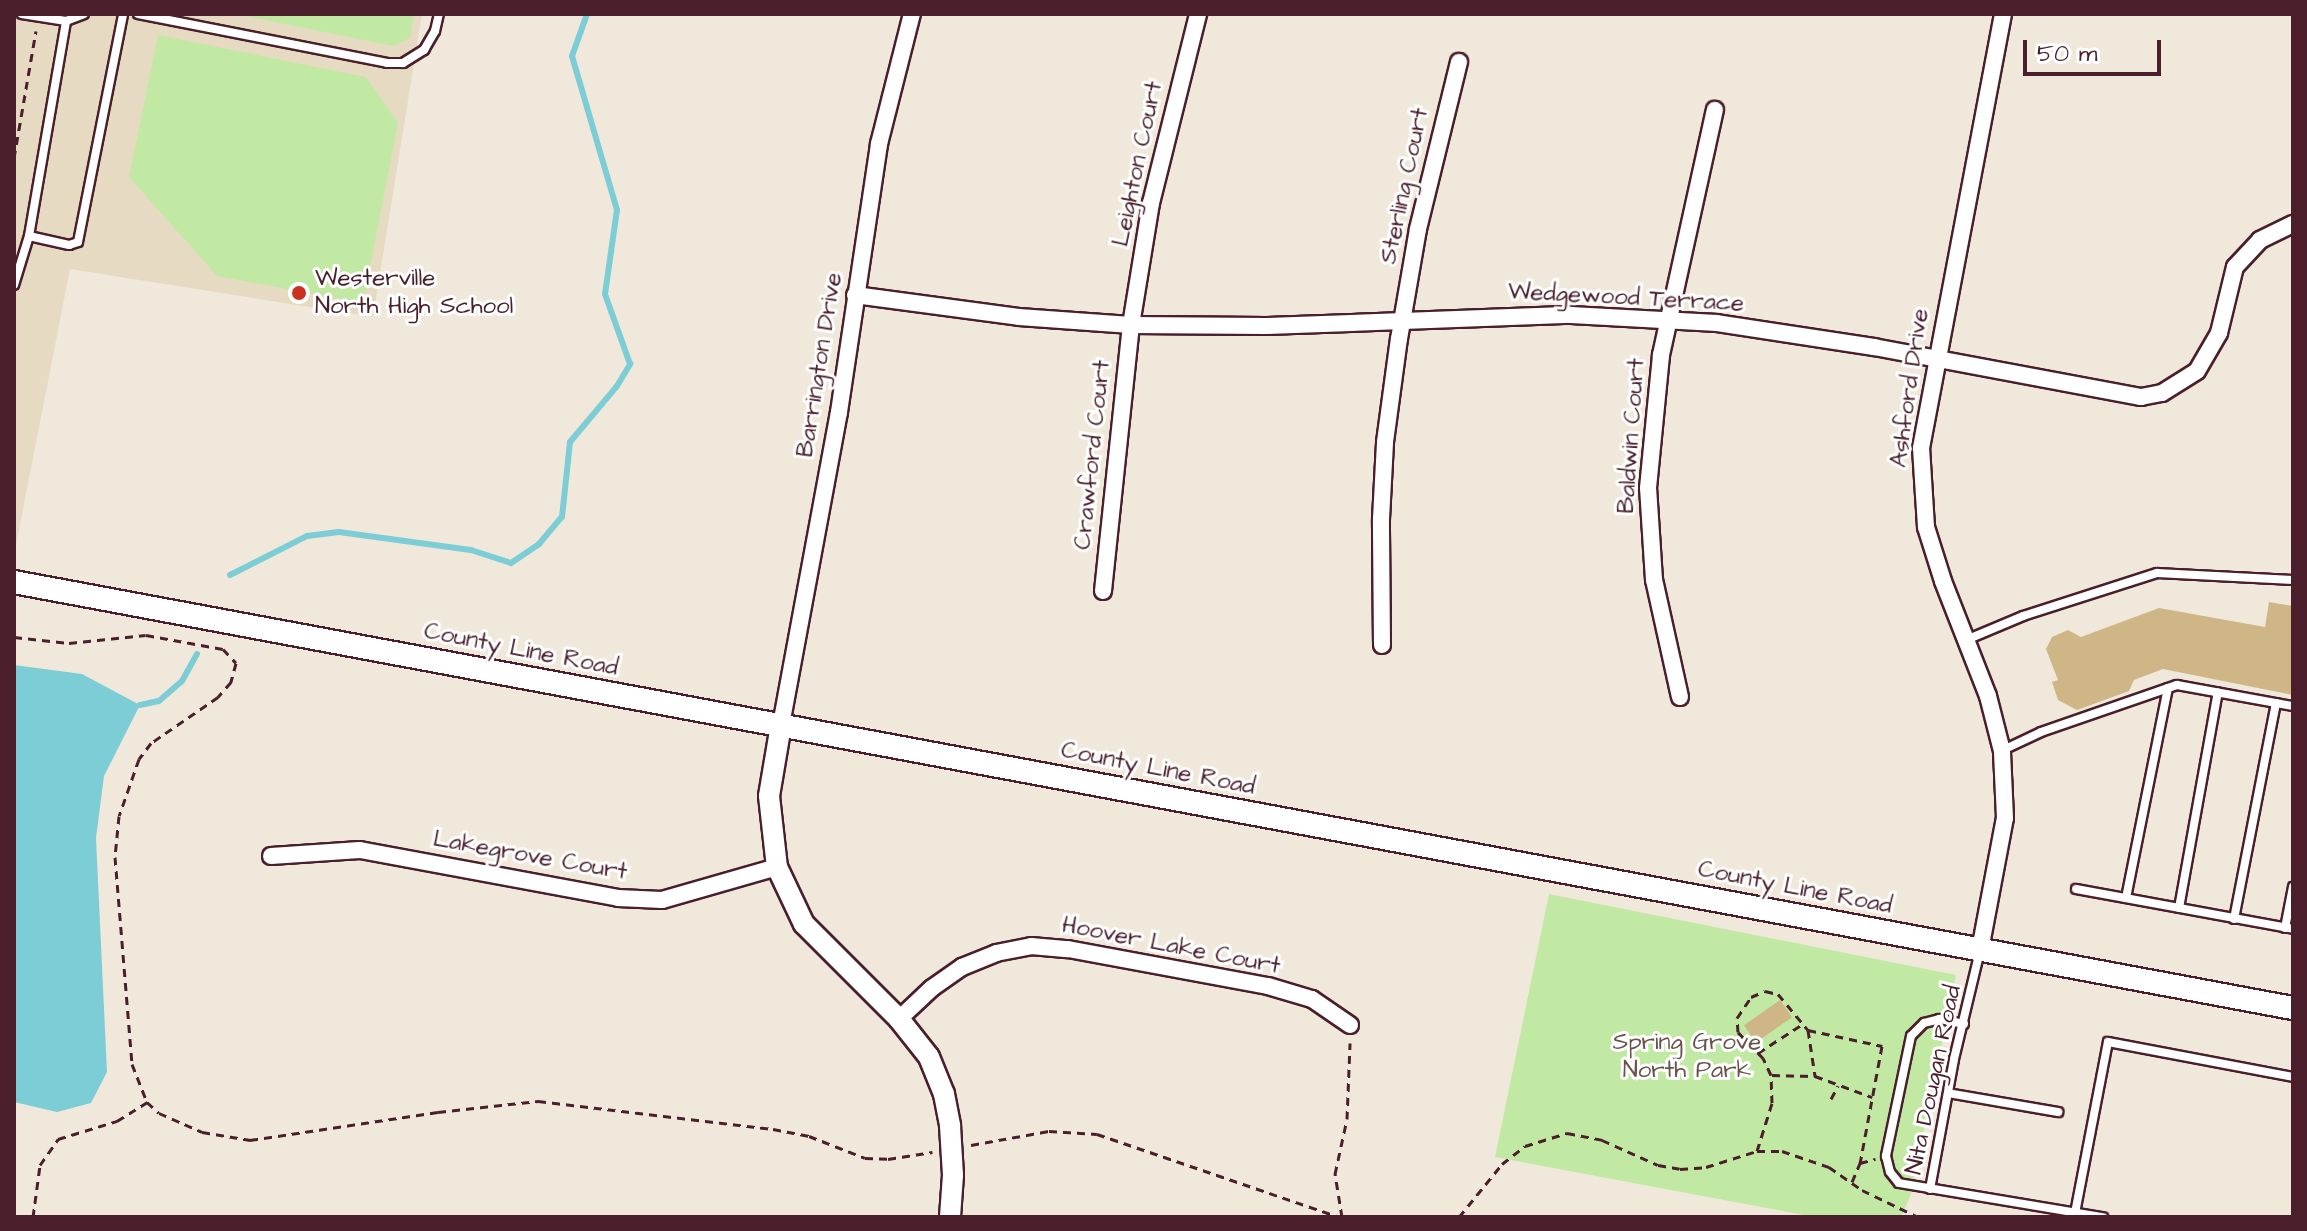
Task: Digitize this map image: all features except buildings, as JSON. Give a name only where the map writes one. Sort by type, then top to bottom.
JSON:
[{"type":"main road","name":"County Line Road","points":[[14,582],[1980,950],[2290,1004]]},
{"type":"street","name":"Barrington Drive","points":[[781,725],[839,412],[879,144],[912,14]]},
{"type":"street","name":"Leighton Court","points":[[1131,325],[1151,203],[1198,14]]},
{"type":"street","name":"Ashford Drive","points":[[1980,950],[2005,818],[2002,751],[1988,696],[1926,527],[1921,488],[1921,448],[2003,14]]},
{"type":"street","name":"Sterling Court","points":[[1382,645],[1382,488],[1403,321],[1418,229],[1459,62]]},
{"type":"street","name":"Baldwin Court","points":[[1680,697],[1654,580],[1648,488],[1652,427],[1668,320],[1715,110]]},
{"type":"street","name":"Wedgewood Terrace","points":[[855,295],[1019,317],[1131,325],[1267,326],[1557,315],[1668,320],[1779,331],[2131,397],[2162,393],[2197,371],[2210,354],[2219,333],[2230,279],[2243,257],[2260,240],[2293,224]]},
{"type":"street","name":"Crawford Court","points":[[1103,591],[1131,325]]},
{"type":"street","points":[[781,725],[769,796],[777,867],[804,924],[899,1019],[929,1057],[944,1094],[951,1149],[950,1217]]},
{"type":"street","name":"Lakegrove Court","points":[[271,856],[360,850],[618,898],[662,900],[777,867]]},
{"type":"street","name":"Hoover Lake Court","points":[[899,1019],[932,988],[962,967],[996,953],[1031,946],[1068,949],[1268,986],[1312,999],[1350,1025]]},
{"type":"lane","points":[[22,14],[66,21],[84,14]]},
{"type":"lane","points":[[29,236],[69,245],[78,242],[123,14]]},
{"type":"lane","points":[[138,14],[403,63],[424,50],[435,31],[439,14]]},
{"type":"lane","points":[[14,285],[29,236],[66,21]]},
{"type":"lane","points":[[1966,640],[2023,616],[2157,573],[2293,580]]},
{"type":"lane","points":[[2002,751],[2041,732],[2177,685],[2293,706]]},
{"type":"lane","points":[[2126,898],[2168,688]]},
{"type":"lane","points":[[2179,908],[2218,692]]},
{"type":"lane","points":[[2234,919],[2276,703]]},
{"type":"lane","points":[[2076,889],[2289,929],[2293,887]]},
{"type":"lane","name":"Nita Dougan Road","points":[[1980,950],[1930,1189],[2103,1217]]},
{"type":"lane","points":[[1930,1189],[1899,1183],[1890,1172],[1886,1156],[1911,1036],[1924,1023],[1940,1019],[1964,1024]]},
{"type":"lane","points":[[2075,1213],[2108,1042],[2293,1077]]},
{"type":"lane","points":[[1948,1093],[2058,1112]]},
{"type":"path","points":[[14,158],[38,17]]},
{"type":"path","points":[[14,637],[69,643],[146,635],[223,649],[236,663],[231,682],[218,697],[145,751],[127,787],[119,816],[115,857],[132,1064],[147,1102],[159,1113],[202,1132],[250,1140],[538,1101],[773,1129],[809,1136],[865,1158],[888,1159],[1049,1131],[1097,1134],[1341,1217],[1335,1174],[1347,1119],[1350,1025]]},
{"type":"path","points":[[1757,1151],[1772,1103],[1771,1075],[1758,1053],[1738,1032],[1737,1018],[1751,997],[1765,991],[1778,994],[1808,1030],[1882,1046],[1860,1163],[1852,1182]]},
{"type":"path","points":[[1758,1053],[1801,1025]]},
{"type":"path","points":[[1808,1030],[1815,1076]]},
{"type":"path","points":[[1771,1075],[1815,1076],[1872,1097]]},
{"type":"path","points":[[1831,1099],[1838,1086]]},
{"type":"path","points":[[33,1217],[40,1165],[58,1139],[117,1121],[147,1102]]},
{"type":"path","points":[[1459,1217],[1502,1164],[1525,1146],[1567,1133],[1602,1140],[1658,1165],[1680,1169],[1706,1167],[1757,1151],[1782,1151],[1807,1158],[1899,1210],[1918,1217]]},
{"type":"path","points":[[1860,1163],[1886,1156]]},
{"type":"shaded area","name":"Westerville North High School","points":[[14,14],[422,14],[373,317],[70,269],[16,545]]},
{"type":"green space","points":[[235,14],[414,14],[410,38],[393,46]]},
{"type":"green space","points":[[158,35],[366,77],[398,123],[363,303],[217,276],[129,177]]},
{"type":"green space","name":"Spring Grove North Park","points":[[1549,894],[1956,975],[1910,1197],[1901,1217],[1814,1217],[1495,1157]]},
{"type":"water","points":[[14,665],[82,674],[140,705],[104,776],[96,838],[107,1072],[91,1103],[57,1112],[14,1102]]},
{"type":"waterway","points":[[230,575],[307,536],[339,532],[471,550],[511,563],[539,544],[562,517],[570,442],[617,386],[630,364],[605,294],[617,210],[572,56],[587,14]]},
{"type":"waterway","points":[[140,705],[159,701],[182,681],[197,654]]},
{"type":"place","name":"Westerville North High School","points":[[299,293]]}]
